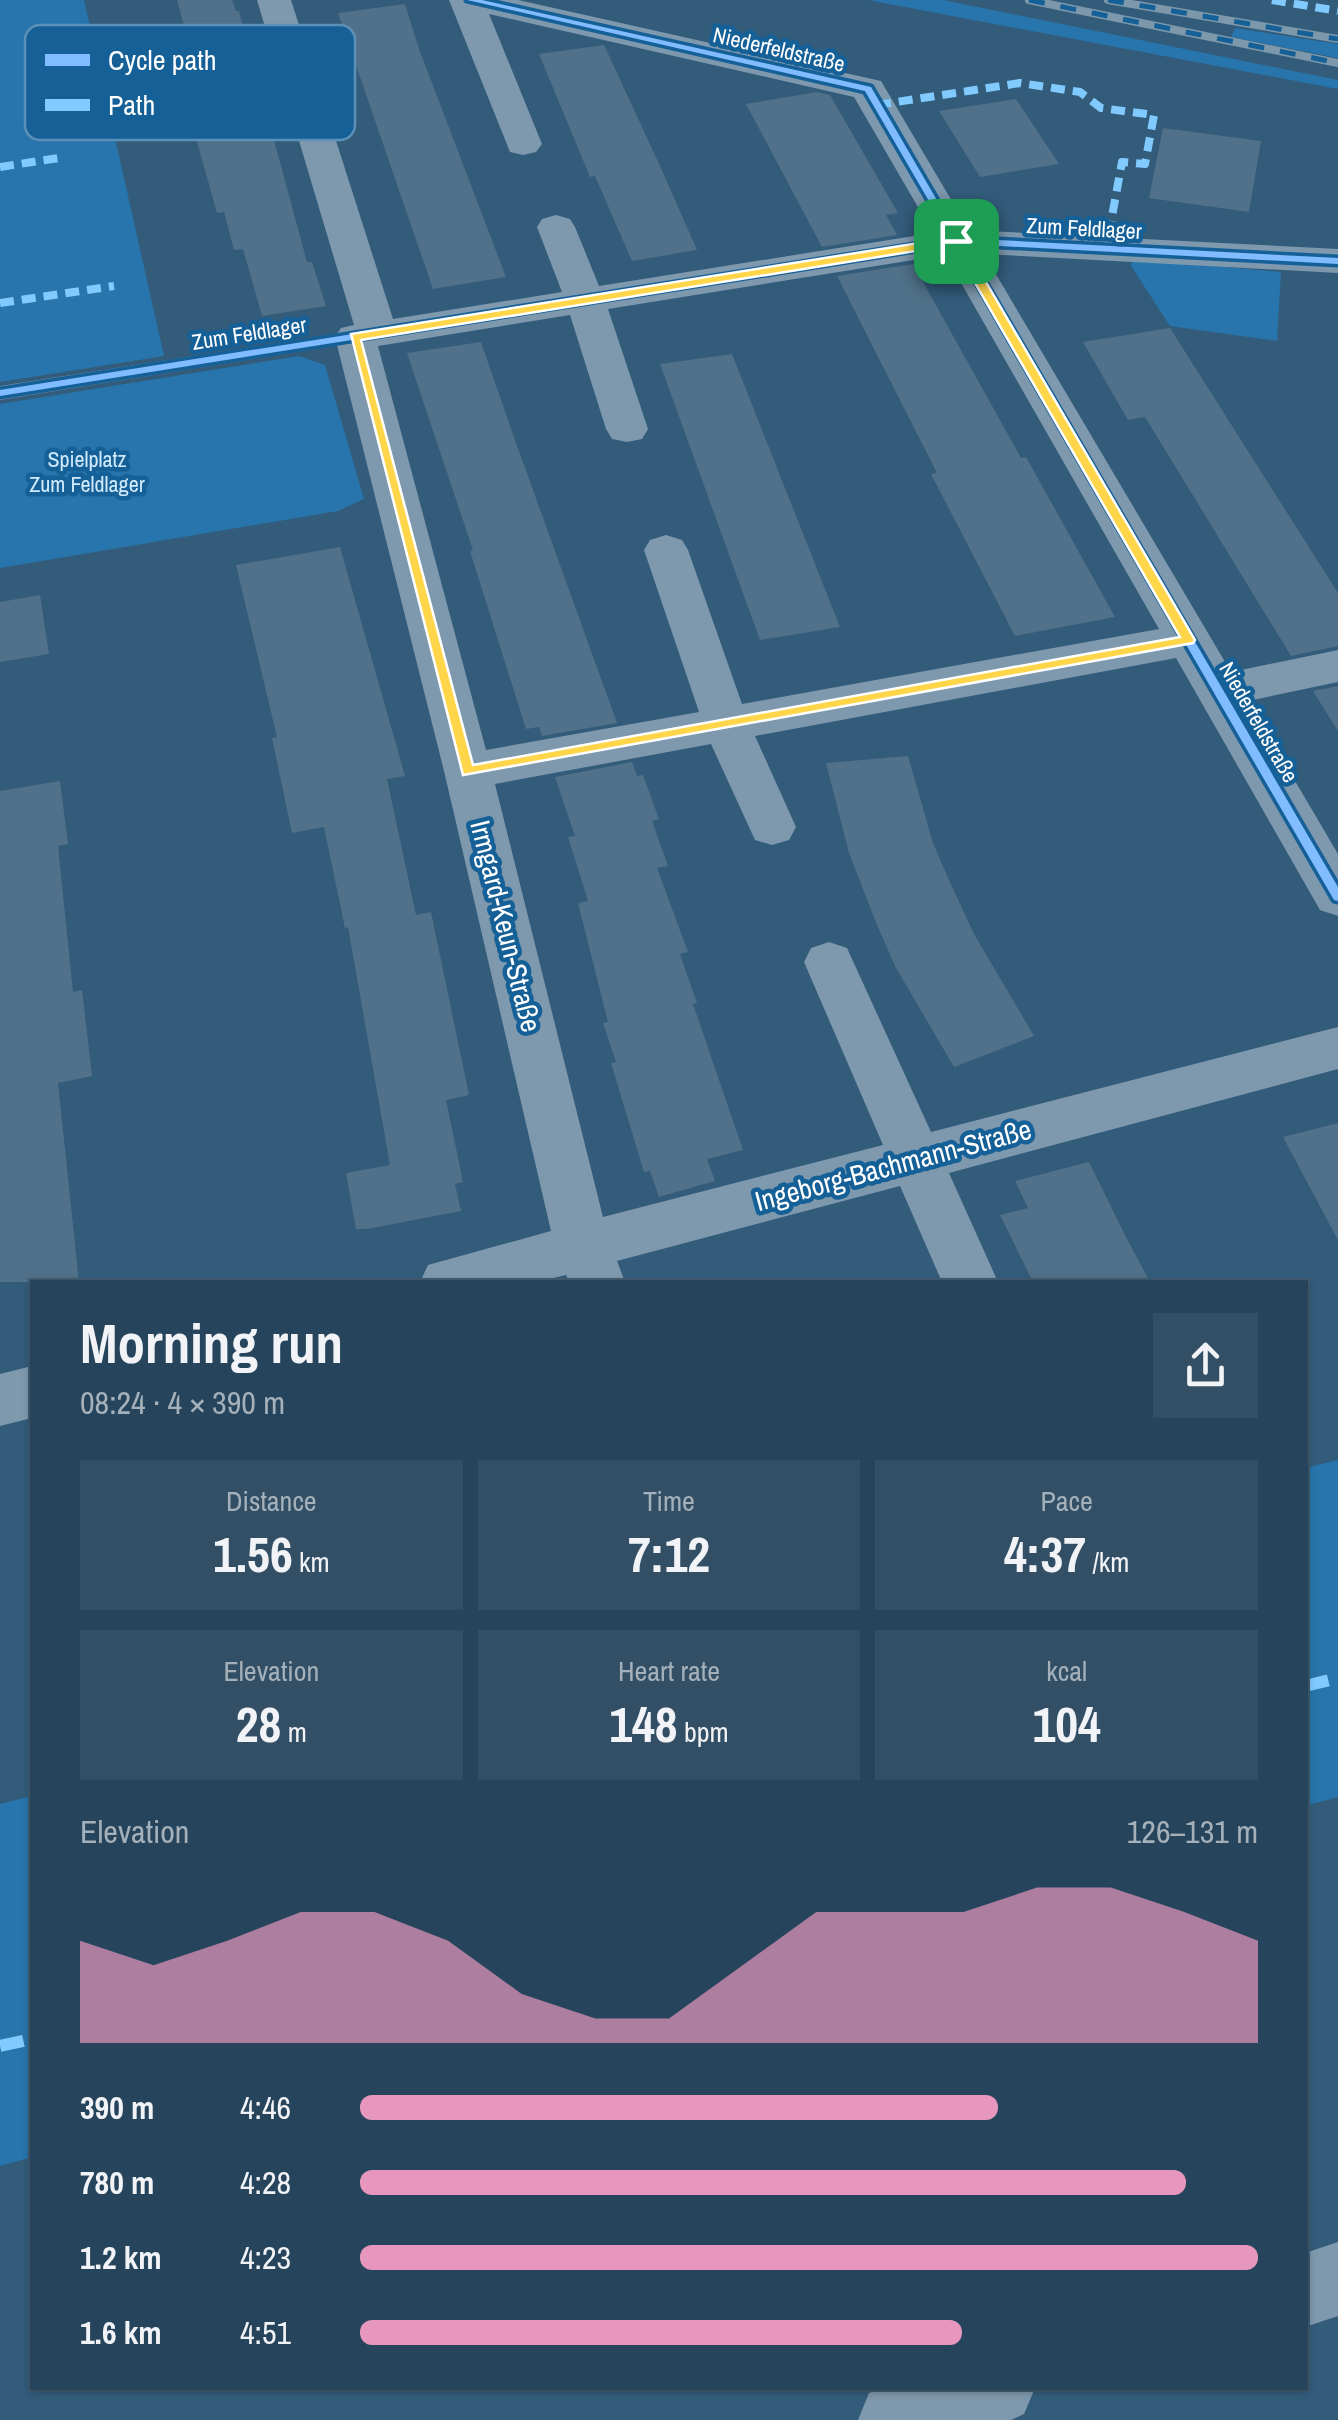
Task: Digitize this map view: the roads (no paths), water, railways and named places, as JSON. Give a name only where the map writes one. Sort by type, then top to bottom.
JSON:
[{"type":"street","name":"Irmgard-Keun-Straße","points":[[274,0],[281,25]]},
{"type":"street","points":[[468,0],[523,144]]},
{"type":"street","name":"Niederfeldstraße","points":[[468,0],[868,89],[1338,897]]},
{"type":"street","name":"Irmgard-Keun-Straße","points":[[312,140],[366,335],[468,772],[590,1265]]},
{"type":"street","points":[[556,226],[627,429]]},
{"type":"street","name":"Zum Feldlager","points":[[366,335],[956,241],[1338,261]]},
{"type":"street","points":[[666,550],[726,724],[772,827]]},
{"type":"street","points":[[468,772],[1188,640]]},
{"type":"street","points":[[1218,691],[1338,666]]},
{"type":"street","points":[[829,962],[969,1280]]},
{"type":"street","name":"Ingeborg-Bachmann-Straße","points":[[465,1280],[590,1265],[914,1160],[1338,1048]]},
{"type":"street","points":[[0,1400],[30,1392]]},
{"type":"street","points":[[1308,2289],[1338,2279]]},
{"type":"street","points":[[896,2420],[992,2390]]},
{"type":"lane","name":"Zum Feldlager","points":[[0,394],[366,335]]},
{"type":"railway","points":[[1029,0],[1338,63]]},
{"type":"railway","points":[[1108,0],[1338,39]]},
{"type":"park label","name":"Spielplatz Zum Feldlager","points":[[87,472]]}]
